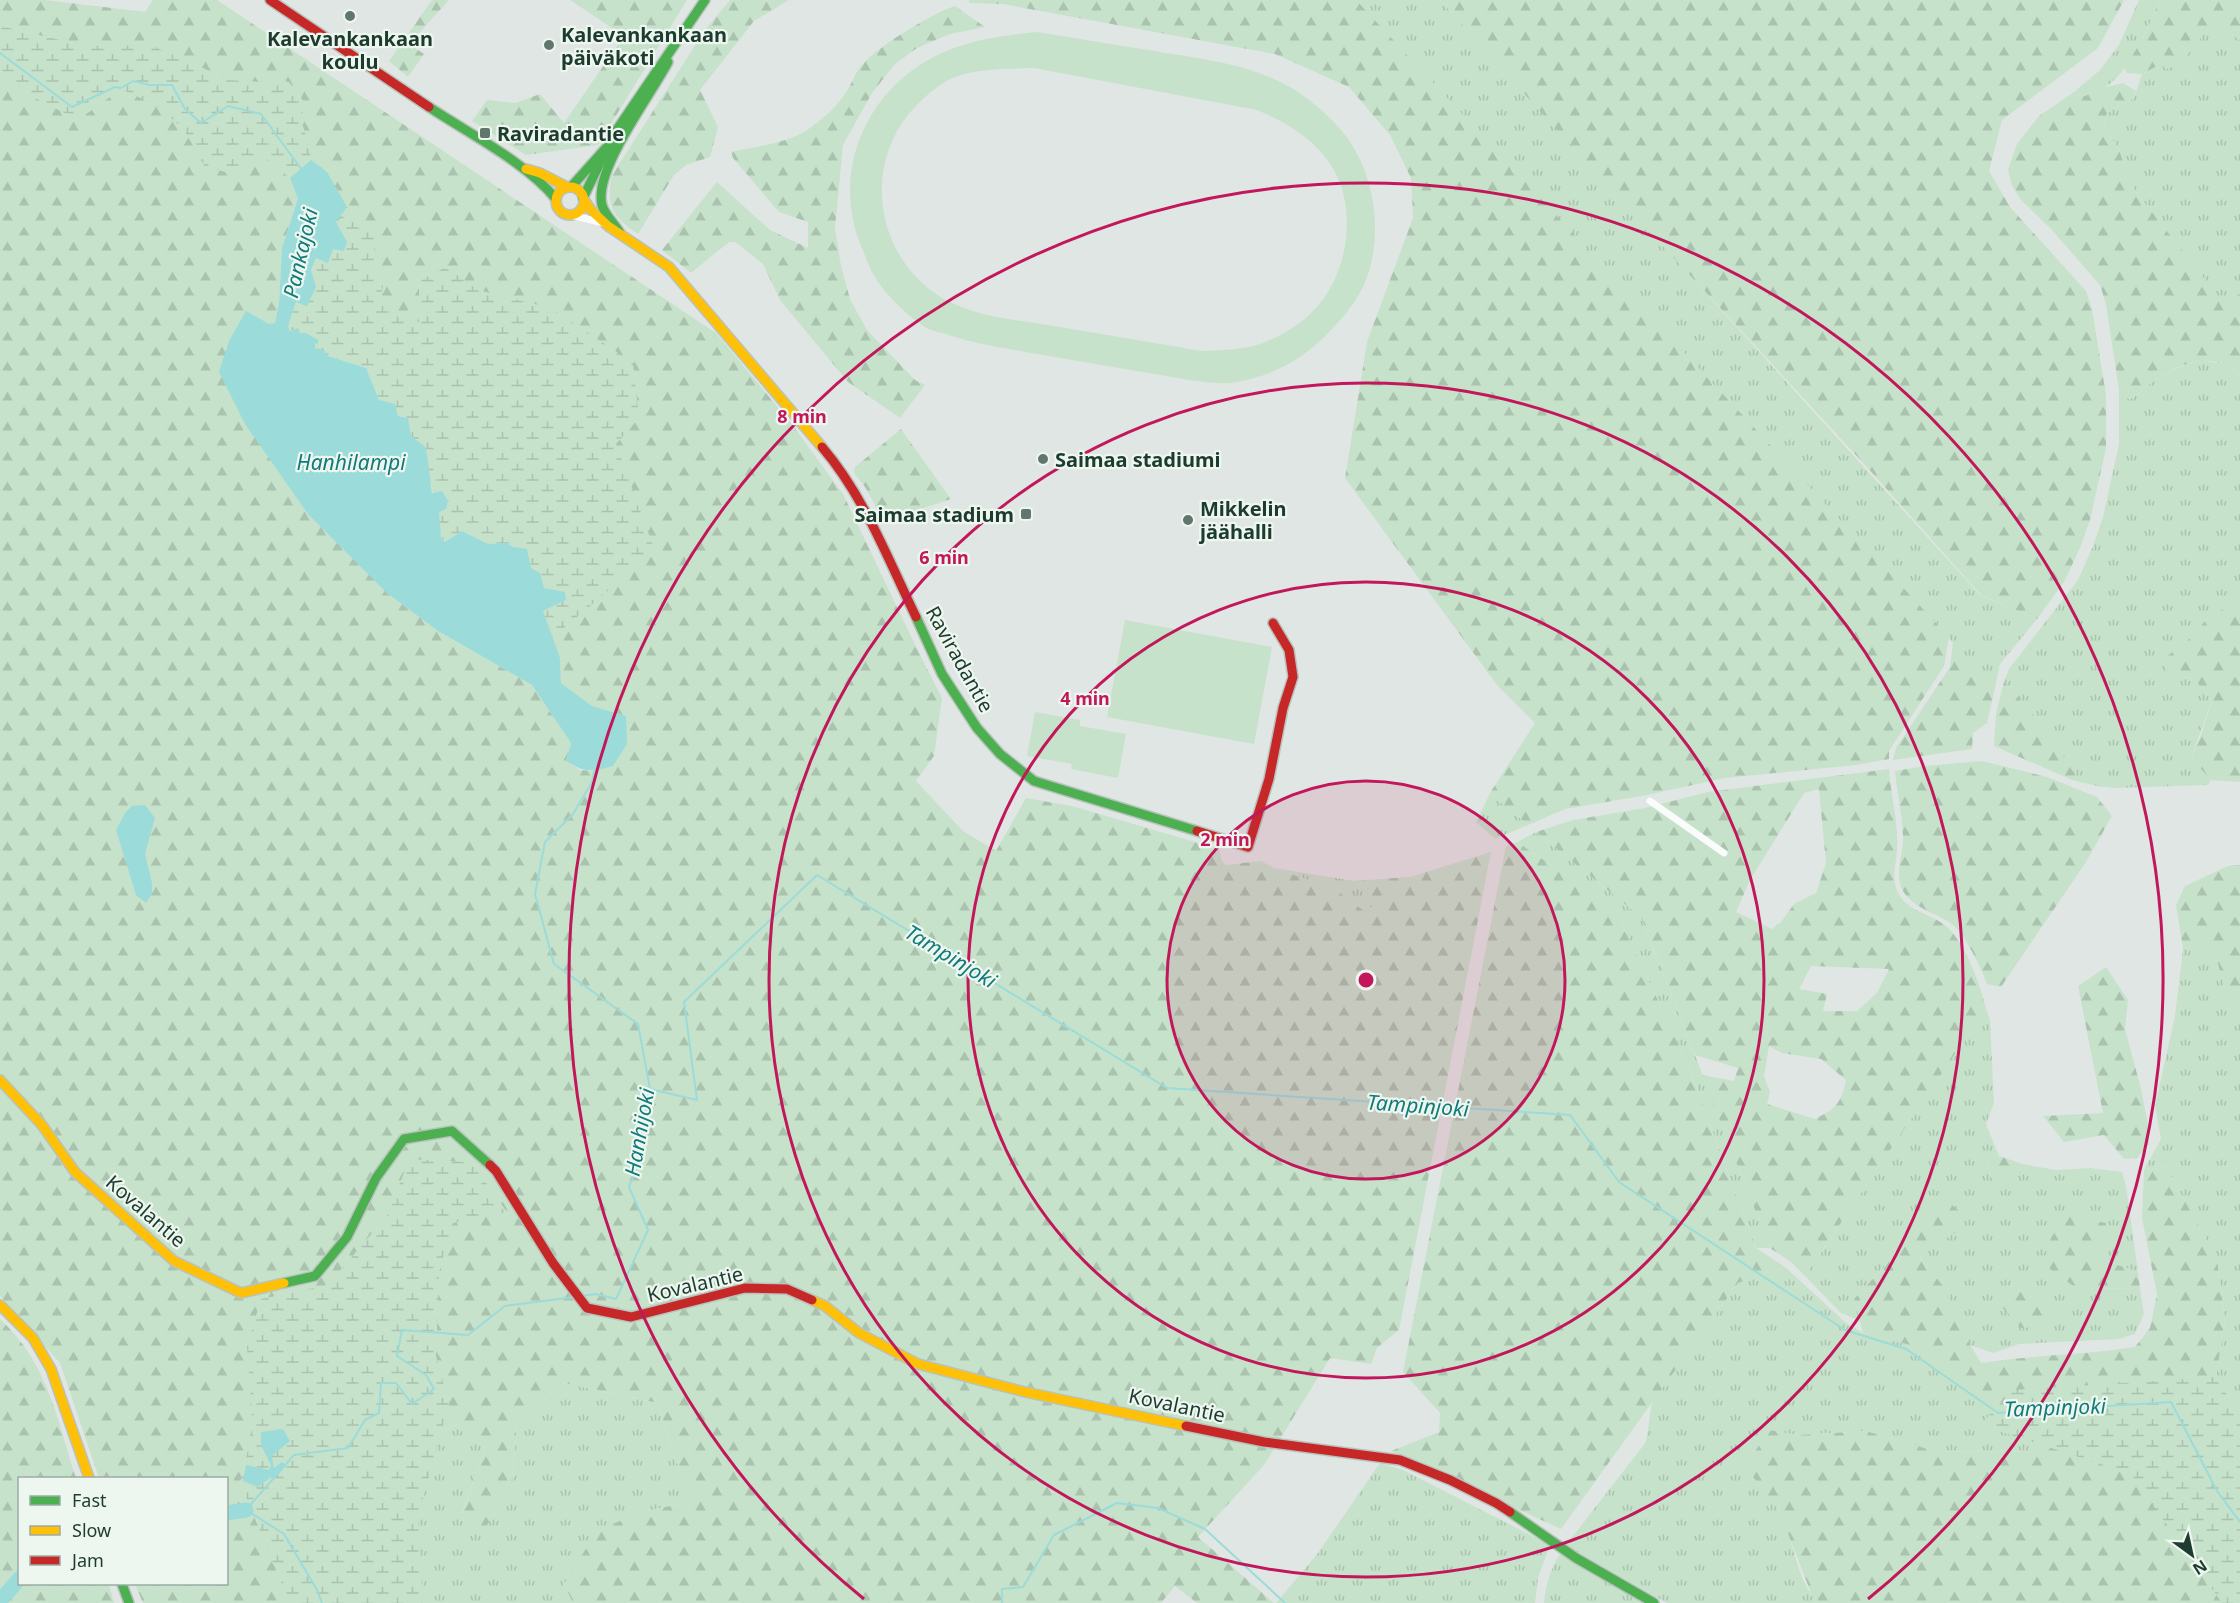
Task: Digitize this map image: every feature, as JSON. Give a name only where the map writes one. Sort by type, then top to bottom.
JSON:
[{"type":"street","points":[[270,0],[523,168],[547,188],[556,199],[558,208],[571,215],[582,208],[583,199],[603,160],[606,148],[705,0]]},
{"type":"street","points":[[622,235],[602,205],[601,186],[632,123],[658,82],[674,44]]},
{"type":"street","points":[[556,199],[562,189],[579,180],[597,154],[606,148]]},
{"type":"street","points":[[523,168],[540,173],[579,191],[583,199]]},
{"type":"street","name":"Raviradantie","points":[[583,199],[603,223],[660,259],[679,278],[842,470],[878,536],[910,608],[954,693],[977,728],[1000,754],[1034,781],[1248,847],[1269,778],[1283,708],[1293,677],[1289,650],[1273,624]]},
{"type":"street","name":"Raviradantie","points":[[571,215],[579,219],[603,223]]},
{"type":"street","points":[[1650,801],[1724,853]]},
{"type":"street","name":"Kovalantie","points":[[0,1080],[42,1125],[75,1172],[174,1261],[241,1293],[315,1276],[347,1237],[376,1178],[404,1139],[452,1131],[496,1171],[553,1263],[587,1308],[632,1317],[745,1288],[787,1289],[825,1306],[859,1333],[918,1364],[1025,1392],[1264,1442],[1400,1460],[1450,1480],[1496,1503],[1576,1558],[1654,1603]]},
{"type":"street","points":[[0,1305],[33,1338],[51,1369],[87,1477]]},
{"type":"street","points":[[122,1585],[129,1603]]},
{"type":"green space","points":[[0,0],[46,0],[145,12],[153,0],[217,0],[716,333],[791,423],[843,494],[942,698],[934,756],[916,781],[963,831],[996,851],[1026,798],[1072,806],[1219,849],[1222,861],[1226,865],[1261,861],[1274,868],[1336,890],[1364,911],[1374,906],[1354,881],[1410,877],[1491,852],[1399,1330],[1377,1348],[1371,1364],[1330,1358],[1264,1465],[1198,1537],[1274,1603],[1197,1603],[1175,1586],[1161,1603],[573,1603],[564,1584],[597,1531],[638,1513],[693,1501],[675,1459],[658,1403],[564,1383],[517,1422],[512,1479],[485,1529],[462,1514],[485,1448],[454,1425],[429,1441],[395,1603],[143,1603],[135,1585],[228,1585],[228,1477],[99,1477],[60,1363],[0,1296]],"holes":[[[298,198],[316,257],[288,326],[290,331],[315,339],[315,348],[328,356],[366,368],[379,400],[408,418],[411,436],[551,639],[560,658],[561,683],[592,706],[626,716],[594,771],[580,770],[566,761],[571,743],[532,685],[438,631],[387,593],[246,312],[269,324],[275,324],[279,303],[282,248]]]},
{"type":"green space","points":[[432,0],[449,0],[409,44],[424,54],[408,77],[389,61]]},
{"type":"green space","points":[[570,0],[687,0],[598,145],[526,155],[472,121],[487,100],[515,103],[540,94],[564,123],[624,36]]},
{"type":"green space","points":[[730,0],[789,0],[754,21],[700,90],[718,127],[710,157],[686,165],[674,175],[638,234],[622,222],[613,210],[610,195],[612,175],[705,30]]},
{"type":"green space","points":[[969,0],[1356,0],[1949,637],[1944,666],[1889,751],[1889,759],[1856,765],[1725,778],[1642,796],[1565,809],[1528,825],[1490,793],[1535,723],[1497,685],[1345,478],[1367,342],[1413,218],[1411,178],[1390,135],[1349,87],[1275,54],[1003,4],[969,3]]},
{"type":"green space","points":[[1355,0],[1440,0],[1980,595],[2037,619],[2000,664],[1995,688]]},
{"type":"green space","points":[[1440,0],[2124,0],[2098,48],[2002,120],[1989,171],[2010,207],[2086,291],[2092,309],[2106,395],[2106,448],[2090,520],[2064,582],[2037,619],[1981,595]]},
{"type":"green space","points":[[2139,0],[2160,0],[2140,43],[2122,72],[2098,92],[2084,96],[2070,95],[2099,71],[2119,45]]},
{"type":"green space","points":[[2160,0],[2240,0],[2240,40],[2219,27],[2208,29],[2181,63],[2168,69],[2159,65],[2142,74],[2126,73],[2125,68],[2143,38]]},
{"type":"green space","points":[[955,6],[985,27],[950,34],[917,48],[895,64],[872,93],[843,145],[835,228],[841,266],[850,299],[867,330],[915,380],[925,385],[900,418],[848,382],[780,300],[763,264],[735,242],[729,242],[691,273],[662,250],[717,182],[770,230],[808,248],[808,222],[779,212],[733,158],[731,152],[792,138],[810,128],[840,100],[858,70],[870,57],[906,31]]},
{"type":"green space","points":[[0,26],[86,46],[149,45],[227,80],[288,81],[305,103],[301,120],[311,160],[290,178],[265,158],[226,172],[205,167],[183,128],[155,105],[121,89],[85,115],[71,116],[40,101],[7,76],[0,67]]},
{"type":"green space","points":[[2219,27],[2240,40],[2240,293],[2225,306],[2133,188],[2119,150],[2104,125],[2107,113],[2134,98],[2142,74],[2197,41],[2208,29]]},
{"type":"green space","points":[[1037,32],[1194,58],[1254,71],[1291,88],[1330,118],[1353,146],[1362,164],[1369,182],[1375,222],[1374,242],[1366,280],[1352,306],[1322,339],[1299,358],[1261,376],[1231,383],[1195,381],[1025,352],[930,330],[903,310],[888,294],[872,272],[852,216],[850,187],[854,158],[863,130],[878,105],[897,83],[921,64],[949,50],[970,43]],"holes":[[[1034,68],[1257,110],[1291,127],[1320,151],[1335,172],[1342,188],[1347,221],[1346,239],[1338,273],[1321,302],[1296,326],[1258,345],[1202,351],[1012,320],[970,310],[944,299],[920,281],[902,259],[889,233],[883,206],[883,178],[888,151],[901,125],[920,102],[940,85],[962,75],[972,72]]]},
{"type":"green space","points":[[2123,83],[2136,91],[2134,98],[2107,113],[2104,125],[2119,150],[2133,188],[2225,305],[2240,293],[2240,377],[2225,365],[2196,361],[2168,372],[2136,396],[2128,399],[2119,390],[2106,304],[2100,285],[2051,229],[2021,200],[2012,186],[2008,170],[2017,144],[2039,116],[2070,95],[2085,96]]},
{"type":"green space","points":[[347,207],[374,238],[375,268],[383,286],[380,298],[393,315],[419,322],[419,281],[446,267],[478,290],[551,308],[633,363],[639,418],[616,444],[655,551],[551,639],[543,610],[566,600],[538,580],[527,549],[512,547],[507,543],[488,544],[462,531],[445,543],[440,532],[439,514],[427,464],[426,448],[411,436],[408,418],[398,416],[395,404],[379,400],[366,367],[328,356],[324,350],[315,348],[315,343],[318,344],[316,337],[315,339],[306,333],[300,333],[297,328],[290,331],[288,326],[296,302],[307,306],[316,287],[311,270],[317,257],[333,248],[344,251],[346,243],[337,223]]},
{"type":"green space","points":[[2203,360],[2227,365],[2240,377],[2240,598],[2207,619],[2189,639],[2165,659],[2171,673],[2195,680],[2212,700],[2191,758],[2211,780],[2208,785],[2114,788],[2072,780],[2074,775],[2050,738],[2024,703],[2004,682],[2009,669],[2078,580],[2093,546],[2103,517],[2119,444],[2119,390],[2129,399],[2170,372]]},
{"type":"green space","points":[[901,429],[951,499],[884,521],[865,487],[854,473],[855,467]]},
{"type":"green space","points":[[2240,598],[2240,782],[2211,780],[2191,758],[2212,700],[2195,680],[2165,669],[2165,658],[2189,639],[2207,619]]},
{"type":"green space","points":[[1125,620],[1272,647],[1254,744],[1107,717]]},
{"type":"green space","points":[[1953,642],[1995,688],[1987,723],[1973,733],[1972,749],[1893,760],[1896,748],[1950,667]]},
{"type":"green space","points":[[2004,682],[2024,703],[2051,738],[2075,775],[2072,780],[1994,746],[1996,714]]},
{"type":"green space","points":[[1035,712],[1080,720],[1080,726],[1126,734],[1118,778],[1071,769],[1072,764],[1027,756]]},
{"type":"green space","points":[[1982,761],[2047,777],[2097,797],[2112,816],[2086,862],[2001,987],[1987,984],[1973,952],[1957,929],[1910,899],[1905,894],[1899,880],[1903,836],[1895,771]]},
{"type":"green space","points":[[1889,769],[1897,831],[1894,874],[1897,890],[1909,906],[1946,926],[1960,943],[1971,964],[1986,1008],[1805,1276],[1791,1262],[1770,1248],[1702,1075],[1734,1081],[1738,1068],[1695,1055],[1641,917],[1536,832],[1573,820],[1645,808],[1708,792]],"holes":[[[1819,789],[1826,863],[1816,893],[1794,904],[1781,922],[1772,929],[1736,912],[1750,880],[1804,793]],[[1811,966],[1889,969],[1877,993],[1857,1011],[1823,1011],[1827,994],[1799,989]],[[1769,1046],[1782,1053],[1821,1059],[1846,1080],[1837,1104],[1815,1119],[1767,1104],[1770,1092],[1764,1076]]]},
{"type":"green space","points":[[1490,793],[1528,825],[1495,839],[1476,822]]},
{"type":"green space","points":[[1536,832],[1641,917],[1770,1248],[1756,1248],[1689,1067],[1615,908],[1517,842]]},
{"type":"green space","points":[[1517,842],[1615,908],[1689,1067],[1756,1248],[1785,1267],[1738,1283],[1561,1529],[1391,1451],[1439,1432],[1440,1413],[1403,1372],[1506,846]]},
{"type":"green space","points":[[2240,865],[2240,1004],[2227,998],[2216,956],[2200,942],[2183,949],[2176,905],[2185,886],[2228,866]]},
{"type":"green space","points":[[1274,868],[1354,881],[1374,906],[1364,911],[1336,890]]},
{"type":"green space","points":[[2200,942],[2216,956],[2227,998],[2240,1004],[2240,1416],[2216,1377],[2225,1320],[2217,1259],[2166,1167],[2144,1170],[2161,1139],[2155,1106],[2175,1016],[2183,949]]},
{"type":"green space","points":[[2106,967],[2128,1000],[2125,1029],[2141,1089],[2149,1144],[2137,1158],[2124,1159],[2104,1135],[2064,1142],[2043,1116],[2103,1113],[2078,986]]},
{"type":"green space","points":[[1986,1008],[1990,1020],[1994,1103],[1986,1124],[1999,1156],[1987,1159],[1991,1180],[2028,1170],[2023,1164],[2056,1170],[2090,1168],[2122,1172],[2138,1272],[2109,1262],[2085,1263],[2081,1249],[2105,1223],[2084,1220],[2076,1288],[2140,1289],[2144,1314],[2135,1334],[2119,1339],[2019,1344],[1993,1353],[1970,1345],[1959,1326],[1943,1287],[1902,1234],[1887,1264],[1854,1299],[1860,1321],[1841,1313],[1805,1276]]},
{"type":"green space","points":[[1999,1156],[2023,1164],[2029,1170],[1991,1181],[1987,1158]]},
{"type":"green space","points":[[409,1159],[471,1162],[507,1212],[453,1223],[439,1272],[436,1356],[449,1404],[418,1517],[423,1603],[290,1603],[240,1483],[253,1430],[247,1346],[261,1299],[328,1285],[389,1213]],"holes":[[[261,1445],[267,1451],[274,1467],[265,1482],[258,1487],[247,1465],[269,1470],[271,1465]]]},
{"type":"green space","points":[[2166,1167],[2217,1259],[2225,1320],[2216,1377],[2240,1416],[2240,1603],[1821,1603],[1813,1598],[1778,1508],[1745,1467],[1769,1430],[1798,1435],[1866,1431],[1938,1452],[2042,1451],[2077,1439],[2014,1406],[1977,1391],[1914,1346],[1863,1333],[1854,1299],[1887,1264],[1902,1234],[1942,1197],[1958,1210],[1956,1232],[1919,1257],[1944,1287],[1959,1326],[1981,1363],[2135,1347],[2150,1328],[2157,1294],[2142,1218],[2144,1170]]},
{"type":"green space","points":[[2066,1215],[2106,1223],[2105,1242],[2087,1244],[2082,1249],[2085,1262],[2109,1262],[2138,1272],[2140,1289],[2076,1288],[2043,1264],[2051,1238]]},
{"type":"green space","points":[[1785,1267],[1845,1322],[1863,1333],[1914,1346],[1977,1390],[2014,1406],[2077,1439],[2042,1451],[1938,1452],[1866,1431],[1798,1435],[1769,1431],[1745,1467],[1777,1507],[1783,1518],[1800,1572],[1812,1595],[1821,1603],[1667,1603],[1566,1545],[1646,1442],[1652,1401],[1738,1283]]},
{"type":"green space","points":[[2011,1290],[2040,1297],[2056,1308],[2049,1326],[2021,1328],[2002,1307]]},
{"type":"green space","points":[[0,1319],[16,1336],[40,1373],[56,1413],[76,1477],[18,1477],[18,1585],[109,1585],[114,1603],[0,1603]]},
{"type":"green space","points":[[2216,1377],[2240,1416],[2240,1603],[2222,1603],[2131,1474],[1980,1425],[2013,1390]]},
{"type":"green space","points":[[564,1383],[658,1403],[675,1459],[694,1501],[638,1513],[564,1584],[573,1603],[395,1603],[429,1441],[454,1425],[485,1448],[462,1513],[512,1479],[517,1422]]},
{"type":"green space","points":[[1380,1463],[1403,1470],[1550,1545],[1538,1578],[1535,1603],[1276,1603],[1318,1553]]},
{"type":"green space","points":[[1560,1554],[1647,1603],[1544,1603],[1549,1577]]},
{"type":"water","name":"Hanhilampi","points":[[311,160],[327,172],[347,207],[336,222],[347,242],[344,251],[333,249],[328,263],[316,258],[311,270],[316,287],[307,306],[296,302],[288,326],[290,331],[298,328],[300,333],[306,333],[318,340],[315,348],[324,350],[328,356],[366,368],[379,400],[395,404],[398,416],[408,418],[411,436],[426,448],[432,493],[442,491],[448,501],[446,509],[439,512],[441,538],[445,542],[462,531],[488,544],[507,543],[512,547],[527,549],[531,568],[540,573],[544,588],[565,592],[566,600],[543,611],[560,658],[561,683],[592,706],[626,716],[627,744],[613,766],[588,770],[578,768],[566,761],[571,743],[532,685],[438,631],[387,593],[308,514],[245,424],[219,372],[229,341],[246,311],[269,324],[275,323],[279,303],[282,248],[298,198],[290,178]]},
{"type":"water","points":[[145,805],[155,818],[145,854],[152,883],[152,894],[146,903],[136,895],[116,830],[125,813],[132,806]]},
{"type":"water","points":[[283,1429],[290,1441],[272,1456],[274,1468],[282,1462],[286,1465],[274,1479],[271,1477],[258,1487],[243,1481],[246,1465],[269,1470],[271,1465],[261,1445],[261,1432]]},
{"type":"waterway","name":"Pankajoki","points":[[0,53],[72,107],[133,81],[150,85],[172,85],[185,109],[201,123],[228,106],[261,114],[302,170]]},
{"type":"waterway","name":"Hanhijoki","points":[[581,1296],[596,1294],[616,1299],[648,1230],[629,1187],[636,1169],[650,1089],[638,1024],[554,964],[535,894],[545,842],[573,814],[592,782],[594,771]]},
{"type":"waterway","name":"Tampinjoki","points":[[650,1089],[697,1100],[684,1002],[817,875],[1167,1088],[1570,1115],[1619,1182],[1845,1330],[1906,1349],[1998,1413],[2171,1402],[2217,1491],[2240,1522]]},
{"type":"waterway","name":"Hanhijoki","points":[[322,1603],[317,1590],[284,1534],[246,1510],[294,1455],[348,1448],[365,1420],[379,1413],[381,1383],[396,1383],[412,1404],[434,1389],[426,1375],[397,1356],[402,1330],[468,1335],[505,1306],[575,1297]]},
{"type":"waterway","points":[[1002,1603],[1002,1589],[1023,1587],[1054,1535],[1117,1503],[1158,1508],[1205,1529],[1285,1603]]},
{"type":"waterway","name":"Hanhijoki","points":[[228,1513],[246,1510]]},
{"type":"waterway","points":[[0,1601],[18,1580]]},
{"type":"traffic: fast","points":[[583,198],[614,134],[705,0]]},
{"type":"traffic: fast","points":[[620,233],[605,213],[602,205],[602,190],[606,173],[625,133],[668,62]]},
{"type":"traffic: fast","points":[[429,107],[513,161],[556,199]]},
{"type":"traffic: fast","points":[[571,187],[606,148]]},
{"type":"traffic: fast","points":[[916,617],[942,674],[977,728],[1000,754],[1034,781],[1197,831]]},
{"type":"traffic: fast","points":[[284,1283],[315,1276],[347,1237],[376,1178],[404,1139],[452,1131],[490,1165]]},
{"type":"traffic: fast","points":[[1510,1512],[1576,1558],[1654,1603]]},
{"type":"traffic: fast","points":[[122,1585],[129,1603]]},
{"type":"traffic: slow","points":[[526,169],[540,173],[567,187]]},
{"type":"traffic: slow","points":[[570,187],[580,191],[584,201],[580,211],[570,215],[560,211],[556,201],[560,191],[570,187]]},
{"type":"traffic: slow","points":[[584,200],[608,226],[669,267],[822,447]]},
{"type":"traffic: slow","points":[[0,1080],[42,1125],[75,1172],[174,1261],[241,1293],[284,1283]]},
{"type":"traffic: slow","points":[[812,1300],[825,1306],[859,1333],[918,1364],[1025,1392],[1186,1426]]},
{"type":"traffic: slow","points":[[0,1305],[33,1338],[51,1369],[89,1477]]},
{"type":"traffic: jam","points":[[270,0],[429,107]]},
{"type":"traffic: jam","points":[[822,447],[863,507],[916,617]]},
{"type":"traffic: jam","points":[[1197,831],[1248,847],[1269,779],[1283,708],[1293,677],[1289,650],[1273,623]]},
{"type":"traffic: jam","points":[[490,1165],[496,1171],[553,1263],[587,1308],[631,1317],[745,1288],[787,1289],[812,1300]]},
{"type":"traffic: jam","points":[[1186,1426],[1264,1442],[1400,1460],[1450,1480],[1510,1512]]},
{"type":"place","name":"Kalevankankaan koulu","points":[[350,16]]},
{"type":"place","name":"Kalevankankaan päiväkoti","points":[[549,45]]},
{"type":"place","name":"Raviradantie","points":[[485,133]]},
{"type":"place","name":"Saimaa stadiumi","points":[[1043,459]]},
{"type":"place","name":"Saimaa stadium","points":[[1026,514]]},
{"type":"place","name":"Mikkelin jäähalli","points":[[1188,520]]}]
